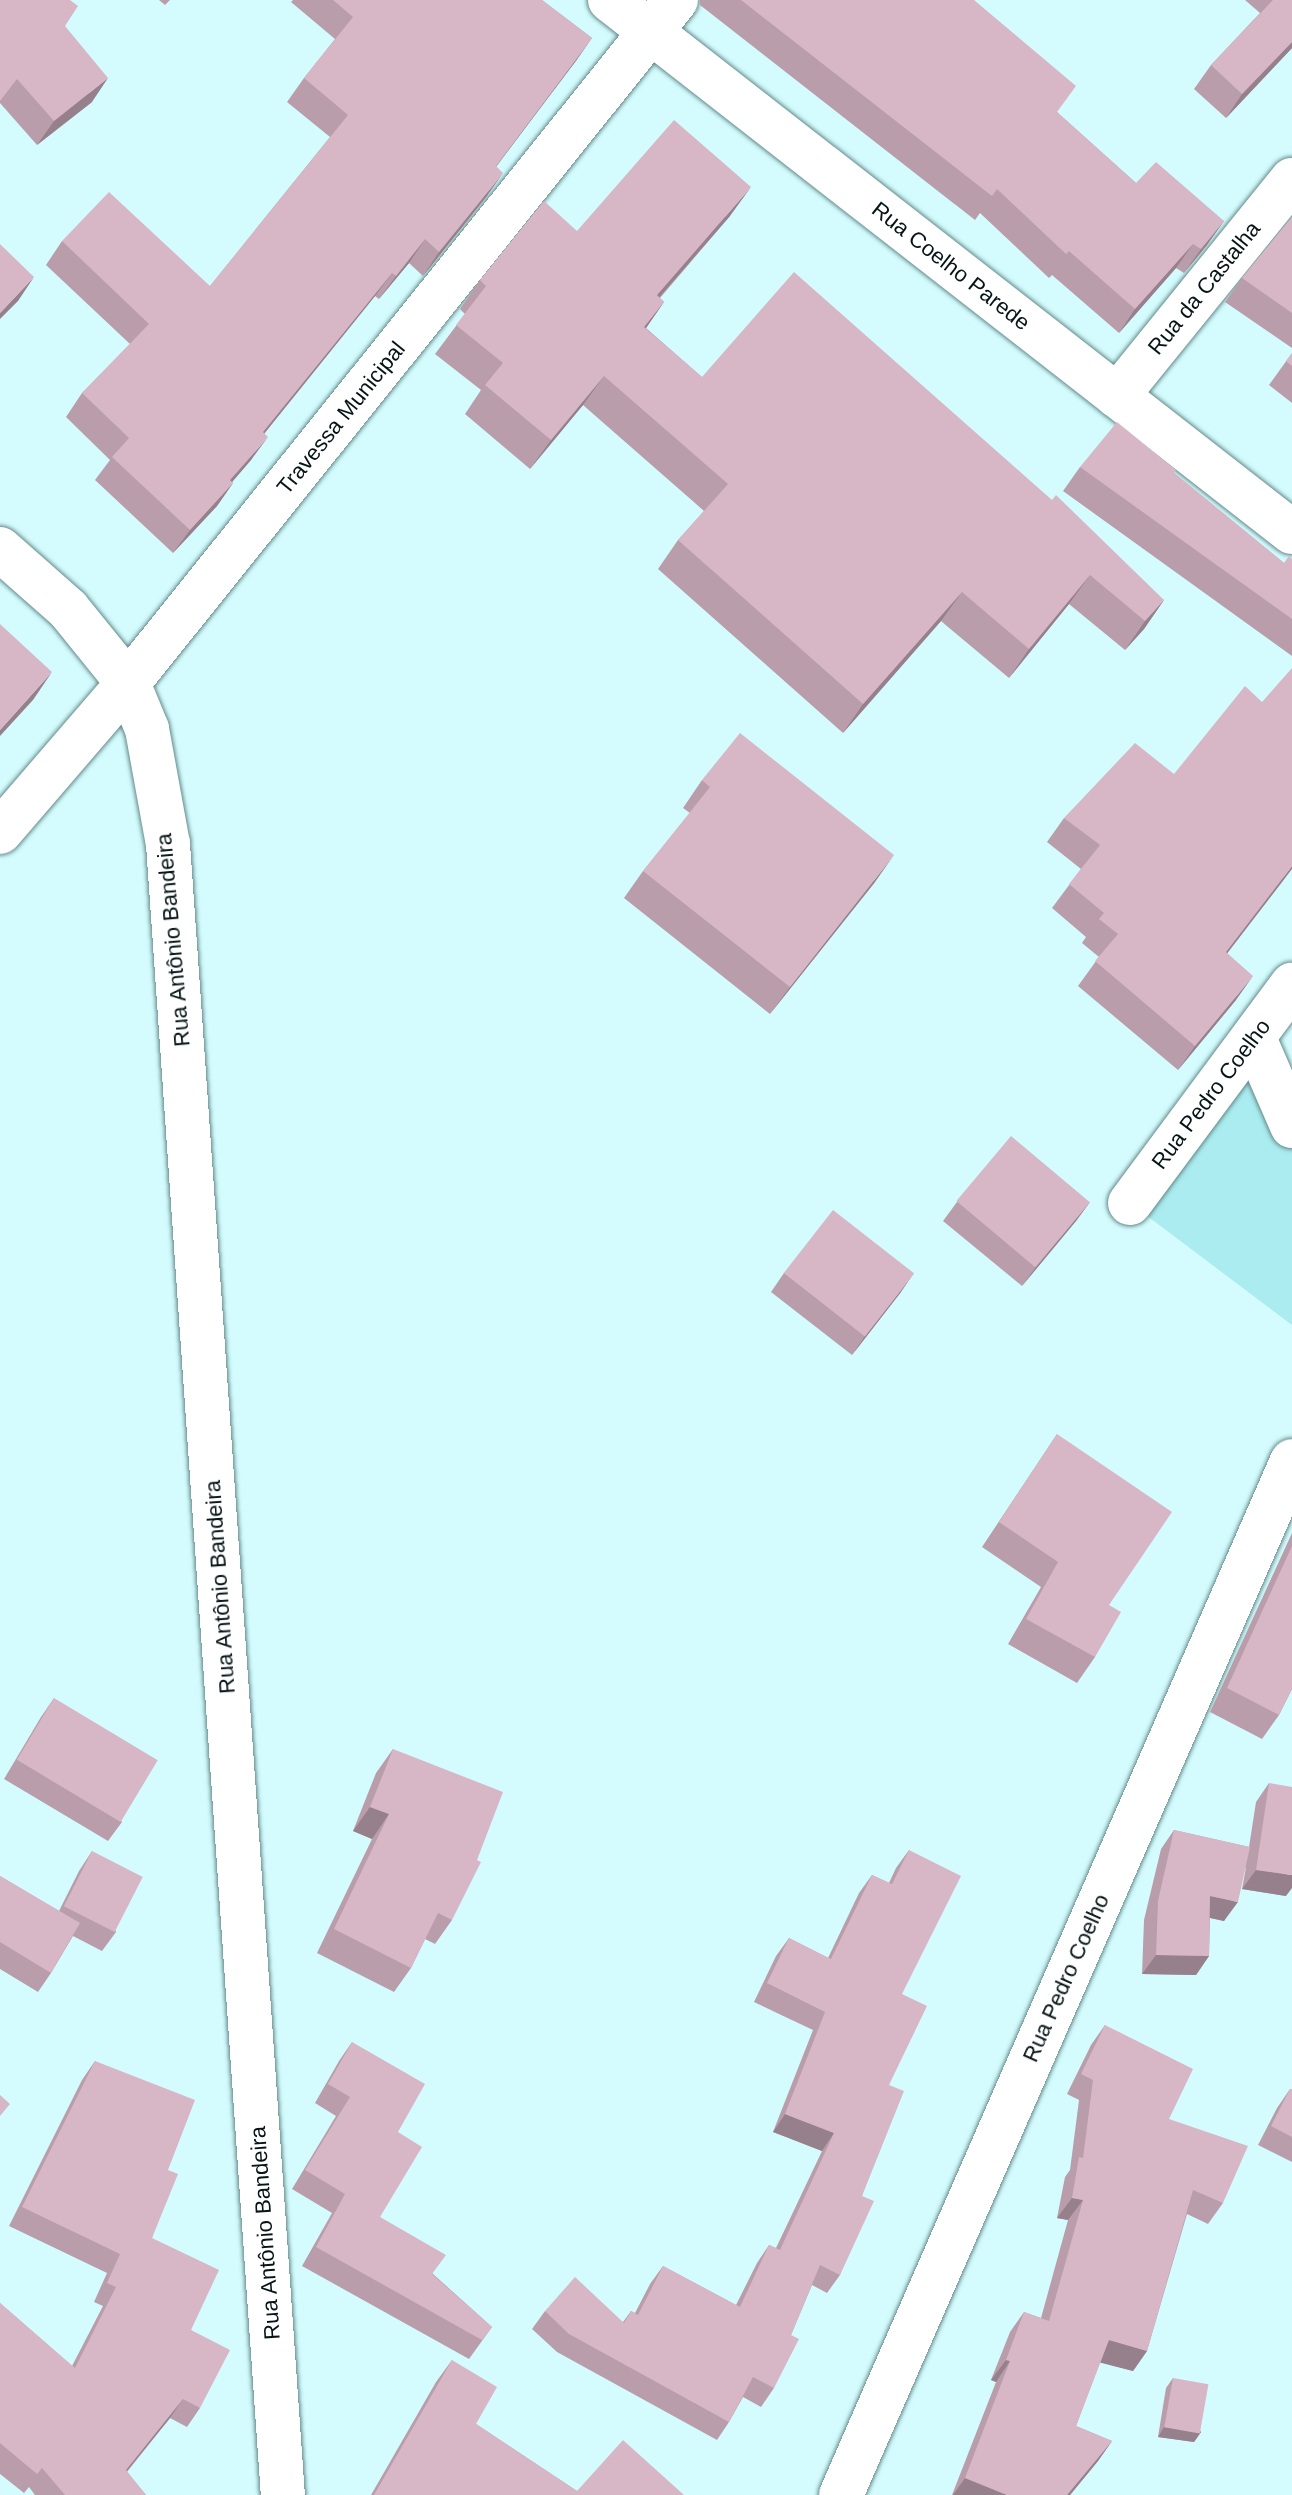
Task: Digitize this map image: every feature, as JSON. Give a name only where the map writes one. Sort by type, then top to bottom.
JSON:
[{"type":"street","name":"Rua Coelho Parede","points":[[610,0],[664,16],[1117,396],[1292,532]]},
{"type":"street","name":"Travessa Municipal","points":[[0,832],[128,683],[664,16]]},
{"type":"street","name":"Rua da Castalha","points":[[1117,396],[1292,180]]},
{"type":"street","name":"Rua Antônio Bandeira","points":[[0,549],[68,609],[128,683],[147,729],[168,844],[293,2487]]},
{"type":"street","name":"Rua Pedro Coelho","points":[[1130,1203],[1292,985]]},
{"type":"street","points":[[1254,1038],[1292,1126]]},
{"type":"street","name":"Rua Pedro Coelho","points":[[841,2495],[1292,1461]]},
{"type":"shaded area","points":[[1254,1038],[1292,1101],[1292,1325],[1130,1203]]},
{"type":"building","points":[[0,0],[70,0],[78,6],[65,26],[108,78],[54,121],[17,79],[0,101]]},
{"type":"building","points":[[333,0],[542,0],[592,38],[496,166],[503,173],[439,252],[425,239],[396,276],[392,273],[263,432],[268,437],[230,480],[233,483],[190,530],[112,457],[129,438],[82,393],[149,324],[62,241],[109,192],[210,286],[348,115],[304,78],[353,17]]},
{"type":"building","points":[[741,0],[974,0],[1076,86],[1057,112],[1136,183],[1156,162],[1224,221],[1201,249],[1193,244],[1135,309],[1069,251],[1066,254],[997,189],[992,196]]},
{"type":"building","points":[[1273,0],[1292,0],[1292,42],[1242,94],[1211,65]]},
{"type":"building","points":[[674,120],[751,187],[657,295],[664,302],[644,327],[702,377],[794,272],[1052,500],[1056,495],[1164,600],[1145,621],[1090,575],[1029,649],[962,592],[863,704],[678,540],[728,484],[604,376],[551,440],[485,385],[503,363],[456,325],[486,286],[480,280],[544,201],[577,231]]},
{"type":"building","points":[[1292,217],[1292,313],[1242,278]]},
{"type":"building","points":[[0,244],[34,277],[0,313]]},
{"type":"building","points":[[1117,422],[1284,563],[1289,556],[1292,559],[1292,619],[1080,467]]},
{"type":"building","points":[[0,624],[52,672],[0,730]]},
{"type":"building","points":[[1292,668],[1292,866],[1226,952],[1253,976],[1195,1046],[1095,961],[1118,934],[1099,919],[1104,913],[1069,884],[1100,845],[1064,818],[1135,743],[1174,774],[1245,686],[1262,702]]},
{"type":"building","points":[[740,733],[894,855],[790,987],[643,871],[710,787],[702,780]]},
{"type":"building","points":[[1011,1136],[1090,1202],[1035,1267],[956,1201]]},
{"type":"building","points":[[833,1210],[914,1273],[865,1336],[784,1273]]},
{"type":"building","points":[[1057,1434],[1172,1512],[1109,1605],[1121,1612],[1095,1657],[1026,1619],[1058,1562],[999,1522]]},
{"type":"building","points":[[1292,1546],[1292,1689],[1279,1715],[1227,1688]]},
{"type":"building","points":[[54,1698],[158,1760],[121,1822],[17,1760]]},
{"type":"building","points":[[393,1749],[503,1792],[477,1860],[481,1862],[452,1920],[438,1913],[411,1968],[334,1929],[389,1814],[370,1807]]},
{"type":"building","points":[[1269,1783],[1292,1787],[1292,1875],[1256,1870]]},
{"type":"building","points":[[1174,1830],[1250,1847],[1238,1902],[1210,1896],[1209,1956],[1156,1955],[1158,1901]]},
{"type":"building","points":[[909,1850],[961,1876],[902,1994],[927,2006],[889,2085],[904,2091],[862,2196],[874,2201],[840,2275],[820,2265],[791,2335],[799,2339],[774,2388],[753,2377],[729,2422],[569,2334],[545,2311],[575,2277],[624,2323],[631,2311],[638,2315],[663,2266],[740,2307],[769,2245],[780,2250],[834,2133],[785,2114],[825,2012],[767,1983],[789,1938],[831,1959],[872,1875],[892,1884]]},
{"type":"building","points":[[92,1851],[143,1877],[115,1932],[64,1906]]},
{"type":"building","points":[[0,1876],[80,1923],[51,1973],[0,1942]]},
{"type":"building","points":[[1105,2025],[1193,2069],[1169,2119],[1248,2146],[1223,2203],[1193,2190],[1147,2351],[1109,2340],[1076,2426],[1112,2441],[1067,2495],[1007,2495],[965,2478],[1010,2361],[1006,2360],[1024,2312],[1049,2321],[1083,2200],[1072,2198],[1079,2157],[1083,2158],[1093,2080],[1081,2074]]},
{"type":"building","points":[[352,2042],[425,2084],[398,2132],[422,2147],[380,2217],[446,2255],[432,2274],[492,2327],[482,2340],[316,2247],[345,2194],[305,2170],[350,2097],[328,2084]]},
{"type":"building","points":[[95,2061],[195,2100],[168,2170],[178,2174],[152,2238],[219,2270],[191,2330],[230,2350],[200,2408],[183,2399],[126,2470],[146,2495],[65,2495],[42,2468],[37,2474],[0,2443],[0,2303],[75,2368],[116,2287],[107,2283],[120,2254],[22,2207]]},
{"type":"building","points":[[1292,2089],[1292,2137],[1271,2126]]},
{"type":"building","points":[[0,2095],[10,2104],[0,2116]]},
{"type":"building","points":[[452,2360],[497,2387],[476,2424],[577,2491],[623,2440],[684,2495],[374,2495]]},
{"type":"building","points":[[1173,2378],[1208,2384],[1200,2433],[1164,2427]]}]
